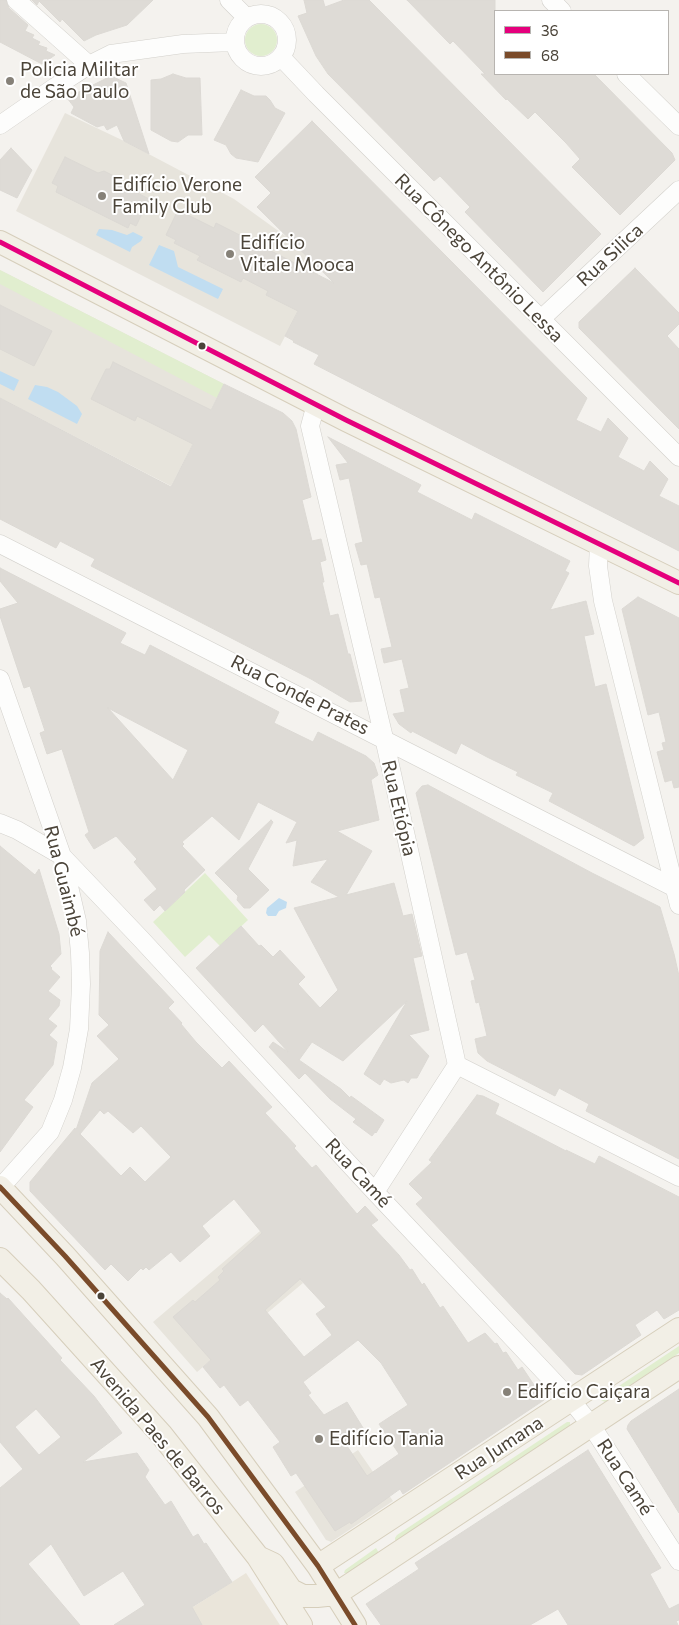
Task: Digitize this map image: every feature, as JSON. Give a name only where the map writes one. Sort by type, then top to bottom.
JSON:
[{"type":"main road","points":[[0,242],[316,404],[679,583]]},
{"type":"main road","points":[[0,1187],[65,1256],[208,1417],[318,1566],[356,1625]]},
{"type":"main road","name":"Avenida Paes de Barros","points":[[0,1259],[31,1290],[161,1434],[258,1557],[301,1625]]},
{"type":"main road","name":"Rua Jumana","points":[[318,1566],[679,1330]]},
{"type":"main road","name":"Rua Jumana","points":[[336,1594],[679,1367]]},
{"type":"main road","points":[[258,1557],[273,1564],[291,1590],[303,1596],[336,1594]]},
{"type":"street","points":[[16,0],[89,66]]},
{"type":"street","points":[[229,0],[257,10],[274,17],[286,31],[288,40],[286,49],[274,63],[266,66],[251,65],[239,56],[234,42],[237,27],[257,10]]},
{"type":"street","points":[[551,0],[561,10]]},
{"type":"street","points":[[0,126],[89,66],[111,54],[184,44],[234,42]]},
{"type":"street","name":"Rua Cônego Antônio Lessa","points":[[281,57],[679,457]]},
{"type":"street","points":[[627,75],[679,124]]},
{"type":"street","name":"Rua Silica","points":[[541,319],[679,190]]},
{"type":"street","name":"Rua Etiópia","points":[[316,404],[310,426],[384,738],[457,1065]]},
{"type":"street","name":"Rua Conde Prates","points":[[0,544],[384,738],[677,889]]},
{"type":"street","points":[[599,544],[598,566],[603,601],[677,889],[679,906]]},
{"type":"street","name":"Rua Guaimbé","points":[[0,679],[62,856],[77,921],[80,953],[79,1029],[72,1068],[63,1100],[50,1132],[0,1187]]},
{"type":"street","name":"Rua Camé","points":[[0,823],[17,830],[62,856],[571,1400],[591,1425],[679,1561]]},
{"type":"street","points":[[375,1192],[457,1065],[679,1177]]},
{"type":"shaded area","points":[[65,113],[124,141],[234,199],[323,263],[280,346],[16,211]]},
{"type":"shaded area","points":[[0,270],[224,384],[171,486],[0,398]]},
{"type":"shaded area","points":[[260,1231],[303,1283],[197,1372],[153,1322]]},
{"type":"shaded area","points":[[358,1450],[393,1501],[331,1542],[326,1540],[295,1492]]},
{"type":"shaded area","points":[[246,1573],[280,1625],[165,1625],[232,1582]]},
{"type":"green space","points":[[261,24],[267,25],[272,29],[276,34],[276,46],[272,51],[267,55],[261,56],[255,55],[250,51],[246,46],[245,40],[246,34],[250,29],[255,25]]},
{"type":"green space","points":[[0,270],[224,384],[217,398],[0,284]]},
{"type":"green space","points":[[205,873],[248,920],[220,946],[209,935],[185,957],[153,922]]},
{"type":"green space","points":[[679,1346],[679,1353],[605,1402],[601,1400],[601,1398]]},
{"type":"green space","points":[[567,1422],[570,1422],[570,1426],[401,1540],[395,1540],[397,1535]]},
{"type":"green space","points":[[376,1548],[379,1553],[348,1573],[344,1573],[345,1570]]},
{"type":"water","points":[[99,229],[112,230],[127,235],[133,232],[143,237],[141,241],[132,247],[130,252],[96,235]]},
{"type":"water","points":[[159,245],[174,251],[178,267],[223,289],[218,299],[149,265]]},
{"type":"water","points":[[0,371],[19,380],[14,391],[0,384]]},
{"type":"water","points":[[35,385],[47,387],[58,392],[77,406],[82,414],[77,424],[28,399]]},
{"type":"water","points":[[279,898],[287,902],[286,908],[279,911],[276,916],[268,916],[266,913],[267,908]]},
{"type":"building","points":[[0,0],[6,0],[9,8],[28,25],[25,31],[34,35],[32,38],[40,42],[38,45],[47,48],[46,51],[55,55],[42,64],[0,42]]},
{"type":"building","points":[[32,0],[153,0],[127,25],[84,41],[62,19],[60,22],[39,1],[37,5]]},
{"type":"building","points":[[304,0],[323,0],[325,7],[344,0],[369,0],[601,234],[543,292],[465,212],[470,207],[440,176],[434,181],[328,74],[316,56],[298,16],[307,13]]},
{"type":"building","points":[[407,0],[495,0],[494,75],[595,75],[672,153],[675,160],[620,215],[572,167],[580,159],[566,143],[535,112],[528,119],[481,74],[485,74],[453,41],[450,44]]},
{"type":"building","points":[[173,74],[186,78],[200,78],[202,135],[188,135],[178,142],[171,141],[151,130],[151,80],[161,79]]},
{"type":"building","points":[[111,76],[126,83],[149,154],[124,141],[117,125],[107,130],[104,125],[97,127],[71,113],[74,107],[67,98]]},
{"type":"building","points":[[241,90],[254,96],[266,96],[275,108],[285,113],[258,162],[236,158],[231,154],[226,145],[214,140]]},
{"type":"building","points":[[312,121],[587,398],[576,420],[601,432],[608,418],[628,438],[618,457],[644,471],[650,461],[668,479],[659,496],[679,506],[679,551],[314,364],[319,355],[285,336],[298,311],[266,295],[268,291],[243,278],[241,282],[197,260],[200,256],[174,243],[176,240],[166,235],[178,210],[214,228],[216,223],[334,283],[257,207],[271,193],[255,177]]},
{"type":"building","points":[[11,148],[32,170],[17,198],[0,190],[0,160]]},
{"type":"building","name":"Edifício Verone Family Club","points":[[65,157],[98,173],[104,171],[118,178],[118,183],[149,199],[136,226],[130,223],[128,228],[56,192],[58,186],[52,183]]},
{"type":"building","points":[[635,268],[679,313],[679,324],[667,336],[679,349],[679,429],[579,328],[579,322]]},
{"type":"building","points":[[0,305],[52,331],[34,366],[0,349]]},
{"type":"building","points":[[113,362],[211,410],[224,384],[283,413],[292,421],[296,429],[311,497],[302,500],[312,541],[321,539],[326,560],[320,562],[324,582],[322,582],[330,616],[338,614],[362,701],[350,702],[311,679],[91,566],[95,559],[60,541],[56,548],[0,519],[0,398],[171,487],[193,444],[137,416],[135,421],[91,399],[106,369],[110,369]]},
{"type":"building","points":[[328,437],[421,485],[417,492],[472,520],[475,513],[570,561],[565,571],[569,573],[550,610],[586,601],[594,634],[584,636],[595,687],[606,684],[644,838],[634,846],[549,801],[553,793],[516,775],[518,772],[461,743],[456,754],[412,731],[411,733],[399,724],[393,714],[405,712],[400,690],[409,688],[402,659],[384,663],[381,649],[392,647],[380,597],[375,598],[367,564],[361,565],[355,544],[363,542],[349,478],[340,480],[336,465],[348,463]]},
{"type":"building","points":[[0,568],[126,633],[120,643],[145,655],[150,645],[279,712],[274,723],[313,742],[318,732],[366,756],[374,763],[378,775],[371,780],[379,820],[337,831],[372,851],[346,895],[394,883],[403,916],[412,914],[422,956],[413,958],[429,1030],[409,1035],[429,1056],[417,1078],[411,1078],[408,1083],[404,1080],[391,1083],[384,1079],[380,1085],[364,1074],[407,1001],[343,1061],[312,1042],[299,1060],[341,1089],[350,1098],[351,1096],[384,1120],[372,1136],[353,1122],[356,1119],[330,1099],[305,1073],[299,1079],[269,1047],[273,1042],[288,1052],[263,1024],[255,1032],[196,968],[241,926],[259,946],[261,945],[273,957],[280,950],[305,977],[298,984],[320,1008],[338,990],[294,908],[339,897],[311,882],[328,859],[293,866],[297,840],[286,843],[297,822],[258,802],[239,840],[212,816],[182,842],[184,844],[182,846],[205,870],[165,911],[160,905],[154,911],[144,900],[157,889],[134,862],[137,859],[116,836],[94,849],[85,835],[89,832],[62,749],[47,754],[40,733],[45,731],[30,686],[24,688],[0,616],[0,609],[18,603],[0,581]],"holes":[[[108,708],[188,750],[173,780]]]},
{"type":"building","points":[[638,597],[679,618],[679,787],[674,788],[672,780],[665,782],[657,752],[664,750],[662,743],[666,742],[659,712],[648,715],[622,609]]},
{"type":"building","points":[[428,785],[592,873],[660,907],[679,976],[679,1159],[586,1111],[589,1104],[559,1088],[555,1096],[487,1061],[478,1053],[475,1039],[487,1036],[479,1002],[476,1003],[471,981],[475,980],[467,952],[456,955],[416,793],[422,786]]},
{"type":"building","points":[[271,820],[273,822],[248,869],[269,890],[250,908],[244,908],[237,900],[238,896],[215,873]]},
{"type":"building","points":[[0,846],[35,875],[39,869],[59,934],[61,954],[50,966],[60,977],[48,991],[60,1000],[59,1006],[48,1019],[57,1026],[49,1035],[57,1042],[53,1065],[24,1100],[33,1107],[0,1152]]},
{"type":"building","points":[[108,932],[174,1002],[168,1008],[196,1042],[222,1068],[229,1061],[272,1107],[265,1113],[296,1146],[294,1148],[312,1168],[316,1165],[357,1214],[365,1206],[378,1220],[371,1225],[399,1255],[410,1270],[412,1269],[422,1285],[424,1283],[440,1308],[443,1306],[468,1343],[485,1333],[495,1344],[497,1343],[503,1353],[506,1352],[518,1370],[522,1367],[544,1400],[403,1494],[400,1489],[351,1524],[350,1522],[335,1531],[296,1473],[291,1476],[273,1447],[280,1442],[248,1400],[240,1406],[224,1385],[220,1388],[203,1367],[211,1360],[173,1317],[193,1300],[195,1302],[220,1280],[218,1277],[224,1271],[222,1269],[262,1233],[234,1199],[202,1226],[210,1236],[180,1262],[171,1252],[149,1270],[146,1267],[143,1270],[141,1268],[128,1281],[111,1264],[105,1270],[30,1191],[30,1182],[75,1128],[76,1130],[92,1083],[119,1059],[97,1036],[109,1025],[99,1015],[100,951]],"holes":[[[100,1110],[104,1114],[108,1111],[133,1133],[141,1126],[171,1157],[145,1182],[130,1167],[121,1176],[80,1134]],[[300,1279],[326,1307],[316,1314],[332,1335],[304,1357],[265,1310]],[[358,1340],[381,1363],[408,1405],[379,1424],[399,1454],[367,1476],[345,1443],[365,1431],[347,1402],[324,1415],[308,1395],[311,1393],[303,1382]]]},
{"type":"building","points":[[477,1095],[499,1104],[495,1114],[566,1151],[595,1164],[599,1156],[679,1197],[679,1310],[664,1319],[657,1310],[635,1325],[641,1335],[582,1375],[575,1374],[416,1204],[423,1198],[409,1184],[432,1162],[429,1160]]},
{"type":"building","points":[[0,1293],[8,1298],[62,1358],[60,1360],[94,1396],[122,1433],[83,1462],[137,1453],[149,1470],[145,1477],[165,1505],[171,1501],[193,1537],[198,1534],[204,1544],[206,1543],[232,1582],[192,1607],[202,1625],[114,1625],[145,1605],[123,1571],[84,1596],[51,1544],[28,1564],[80,1625],[0,1625],[0,1488],[23,1469],[0,1442]],"holes":[[[36,1409],[61,1437],[39,1455],[15,1427]]]},
{"type":"building","points":[[679,1389],[679,1513],[627,1429],[631,1421]]},
{"type":"building","points":[[588,1450],[661,1568],[650,1574],[669,1609],[679,1604],[679,1620],[676,1621],[678,1625],[568,1625],[558,1609],[530,1625],[381,1625],[366,1604],[419,1569],[415,1563]]},
{"type":"transit line","name":"36","points":[[0,242],[346,420],[679,583]]},
{"type":"transit line","name":"68","points":[[0,1187],[65,1256],[208,1417],[318,1566],[355,1625]]},
{"type":"place","name":"Policia Militar de São Paulo","points":[[10,81]]},
{"type":"place","name":"Edifício Verone Family Club","points":[[102,196]]},
{"type":"place","name":"Edifício Vitale Mooca","points":[[230,254]]},
{"type":"place","name":"Edifício Caiçara","points":[[507,1392]]},
{"type":"place","name":"Edifício Tania","points":[[319,1439]]}]
